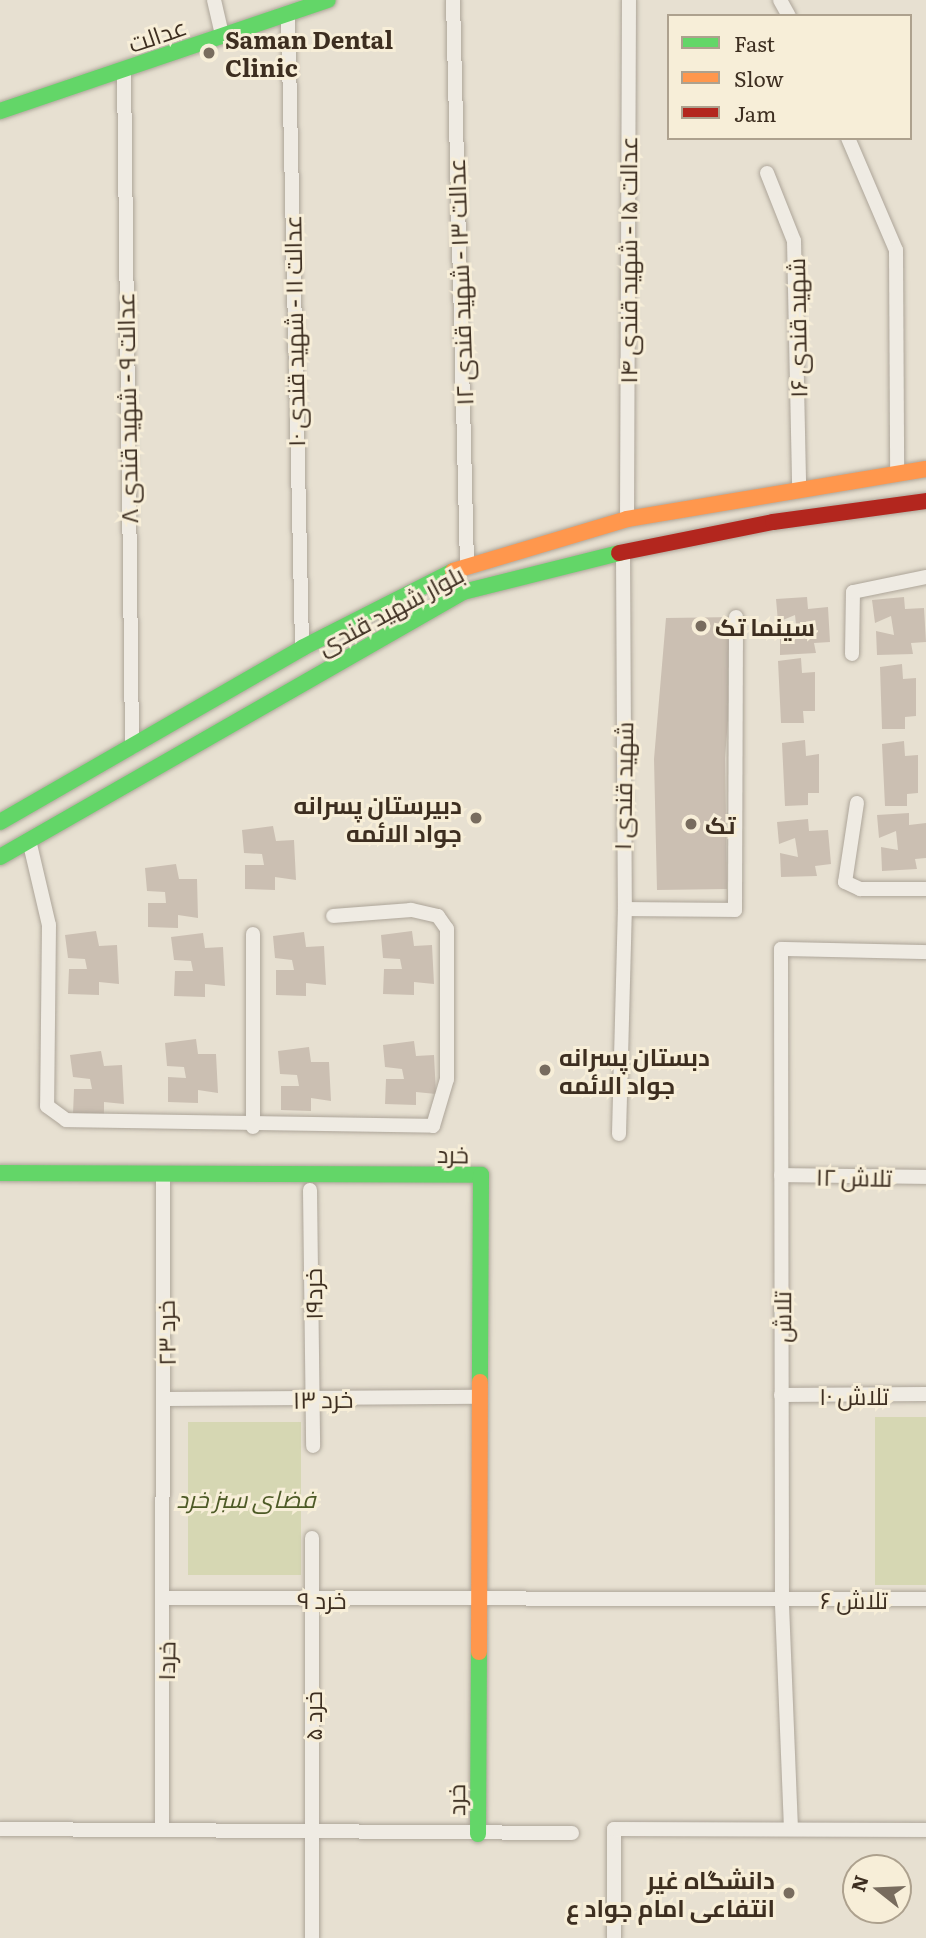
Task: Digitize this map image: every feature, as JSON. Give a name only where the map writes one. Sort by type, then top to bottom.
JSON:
[{"type":"main road","name":"عدالت","points":[[0,111],[328,0]]},
{"type":"main road","name":"بلوار شهید قندی","points":[[0,822],[196,712],[302,648],[467,564],[627,519],[799,488],[926,469]]},
{"type":"main road","name":"بلوار شهید قندی","points":[[0,857],[463,592],[623,552],[926,501]]},
{"type":"main road","points":[[246,681],[245,702],[259,707]]},
{"type":"main road","points":[[196,712],[217,716],[218,731]]},
{"type":"main road","name":"خرد","points":[[0,1173],[481,1175],[478,1834]]},
{"type":"street","points":[[214,0],[222,36]]},
{"type":"street","name":"عدالت ۱۳ - شهید قندی ۱۲","points":[[453,0],[467,564]]},
{"type":"street","name":"عدالت ۱۵ - شهید قندی ۱۴","points":[[627,519],[628,0]]},
{"type":"street","name":"عدالت ۱۱ - شهید قندی ۱۰","points":[[288,14],[302,648]]},
{"type":"street","name":"عدالت ۹ - شهید قندی ۸","points":[[124,69],[132,747]]},
{"type":"street","points":[[849,140],[895,250],[897,473]]},
{"type":"street","name":"شهید قندی ۱۶","points":[[767,173],[793,241],[799,488]]},
{"type":"street","name":"شهيد قندی ۱","points":[[619,1134],[625,909],[623,552]]},
{"type":"street","points":[[852,654],[853,592],[926,577]]},
{"type":"street","points":[[625,909],[735,910],[736,617]]},
{"type":"street","points":[[857,803],[845,883],[926,889]]},
{"type":"street","points":[[29,840],[49,925],[47,1105],[66,1120],[427,1128],[439,1121],[447,1066],[443,921],[411,910],[333,916]]},
{"type":"street","points":[[253,934],[253,1126]]},
{"type":"street","name":"تلاش","points":[[791,1829],[782,1600],[781,949],[926,952]]},
{"type":"street","name":"خرد ۲۳","points":[[163,1174],[165,1493]]},
{"type":"street","name":"تلاش ۱۲","points":[[782,1175],[926,1177]]},
{"type":"street","name":"خرد۱۹","points":[[310,1190],[313,1446]]},
{"type":"street","name":"تلاش ۱۰","points":[[782,1395],[926,1394]]},
{"type":"street","name":"خرد ۱۳","points":[[166,1399],[480,1397]]},
{"type":"street","name":"خرد۱","points":[[162,1830],[165,1493]]},
{"type":"street","name":"خرد ۵","points":[[312,1538],[312,1834]]},
{"type":"street","name":"خرد ۹","points":[[166,1598],[479,1601]]},
{"type":"street","name":"تلاش ۶","points":[[782,1600],[926,1599]]},
{"type":"street","points":[[479,1601],[782,1600]]},
{"type":"street","name":"خرد","points":[[0,1829],[478,1834]]},
{"type":"street","points":[[614,1938],[614,1829],[926,1830]]},
{"type":"street","points":[[478,1834],[572,1833]]},
{"type":"street","points":[[312,1834],[312,1938]]},
{"type":"green space","points":[[875,1417],[926,1417],[926,1585],[875,1585]]},
{"type":"green space","name":"فضای سبز خرد","points":[[188,1422],[301,1422],[301,1575],[188,1575]]},
{"type":"building","points":[[807,597],[808,609],[828,607],[830,642],[814,643],[816,653],[780,655],[780,631],[797,634],[795,615],[778,622],[776,599]]},
{"type":"building","points":[[904,597],[905,609],[924,608],[926,642],[911,643],[913,654],[877,655],[876,631],[894,635],[891,616],[875,623],[872,600]]},
{"type":"building","points":[[736,617],[725,758],[727,889],[657,890],[654,759],[666,618]]},
{"type":"building","points":[[801,658],[802,673],[815,672],[815,711],[803,711],[804,723],[781,723],[778,661]]},
{"type":"building","points":[[902,664],[903,679],[916,678],[916,716],[905,717],[905,729],[882,729],[880,667]]},
{"type":"building","points":[[805,740],[806,756],[819,754],[819,793],[808,793],[808,805],[785,806],[782,743]]},
{"type":"building","points":[[904,741],[905,756],[918,755],[918,793],[907,794],[907,806],[885,806],[882,744]]},
{"type":"building","points":[[909,813],[909,825],[926,823],[926,858],[915,859],[917,869],[882,871],[881,847],[898,850],[896,831],[879,838],[877,815]]},
{"type":"building","points":[[808,819],[809,831],[828,830],[831,864],[815,866],[817,876],[781,877],[780,853],[798,857],[795,838],[779,844],[777,822]]},
{"type":"building","points":[[273,826],[276,841],[294,840],[296,880],[275,877],[275,890],[245,889],[245,865],[264,865],[262,854],[244,853],[242,830]]},
{"type":"building","points":[[176,864],[179,879],[197,879],[198,918],[178,915],[178,928],[148,927],[148,903],[166,903],[165,892],[147,891],[145,868]]},
{"type":"building","points":[[96,931],[99,946],[117,945],[119,984],[99,982],[99,995],[68,994],[69,969],[87,969],[85,959],[68,958],[65,935]]},
{"type":"building","points":[[412,931],[414,946],[432,945],[434,984],[414,982],[414,995],[383,994],[384,969],[402,969],[400,959],[383,958],[381,935]]},
{"type":"building","points":[[304,932],[306,947],[324,946],[326,985],[306,983],[306,996],[276,995],[276,970],[294,970],[292,960],[275,958],[273,936]]},
{"type":"building","points":[[203,933],[205,948],[223,947],[225,986],[205,984],[205,997],[174,996],[175,971],[193,971],[191,961],[174,960],[171,937]]},
{"type":"building","points":[[196,1039],[198,1054],[216,1054],[218,1093],[198,1090],[198,1103],[168,1102],[168,1077],[186,1078],[184,1067],[167,1066],[165,1043]]},
{"type":"building","points":[[414,1041],[416,1056],[434,1055],[436,1094],[416,1092],[416,1105],[385,1104],[386,1079],[404,1079],[402,1069],[385,1067],[383,1045]]},
{"type":"building","points":[[309,1047],[311,1062],[329,1062],[331,1101],[311,1098],[311,1111],[281,1110],[281,1086],[299,1086],[297,1075],[280,1074],[278,1051]]},
{"type":"building","points":[[101,1051],[104,1066],[122,1065],[124,1104],[104,1102],[104,1114],[73,1114],[74,1089],[92,1089],[90,1079],[73,1077],[70,1055]]},
{"type":"traffic: fast","points":[[0,111],[328,0]]},
{"type":"traffic: fast","points":[[0,857],[463,592],[619,553]]},
{"type":"traffic: fast","points":[[0,822],[302,648],[453,571]]},
{"type":"traffic: fast","points":[[0,1173],[481,1175],[480,1382]]},
{"type":"traffic: fast","points":[[478,1834],[479,1652]]},
{"type":"traffic: slow","points":[[453,571],[627,519],[926,469]]},
{"type":"traffic: slow","points":[[479,1652],[480,1382]]},
{"type":"traffic: jam","points":[[619,553],[773,522],[926,501]]},
{"type":"place","name":"Saman Dental Clinic","points":[[209,53]]},
{"type":"place","name":"سینما تک","points":[[701,626]]},
{"type":"place","name":"دبیرستان پسرانه جواد الائمه","points":[[476,818]]},
{"type":"place","name":"تک","points":[[691,824]]},
{"type":"place","name":"دبستان پسرانه جواد الائمه","points":[[545,1070]]},
{"type":"place","name":"دانشگاه غیر انتفاعی امام جواد ع","points":[[789,1893]]}]
